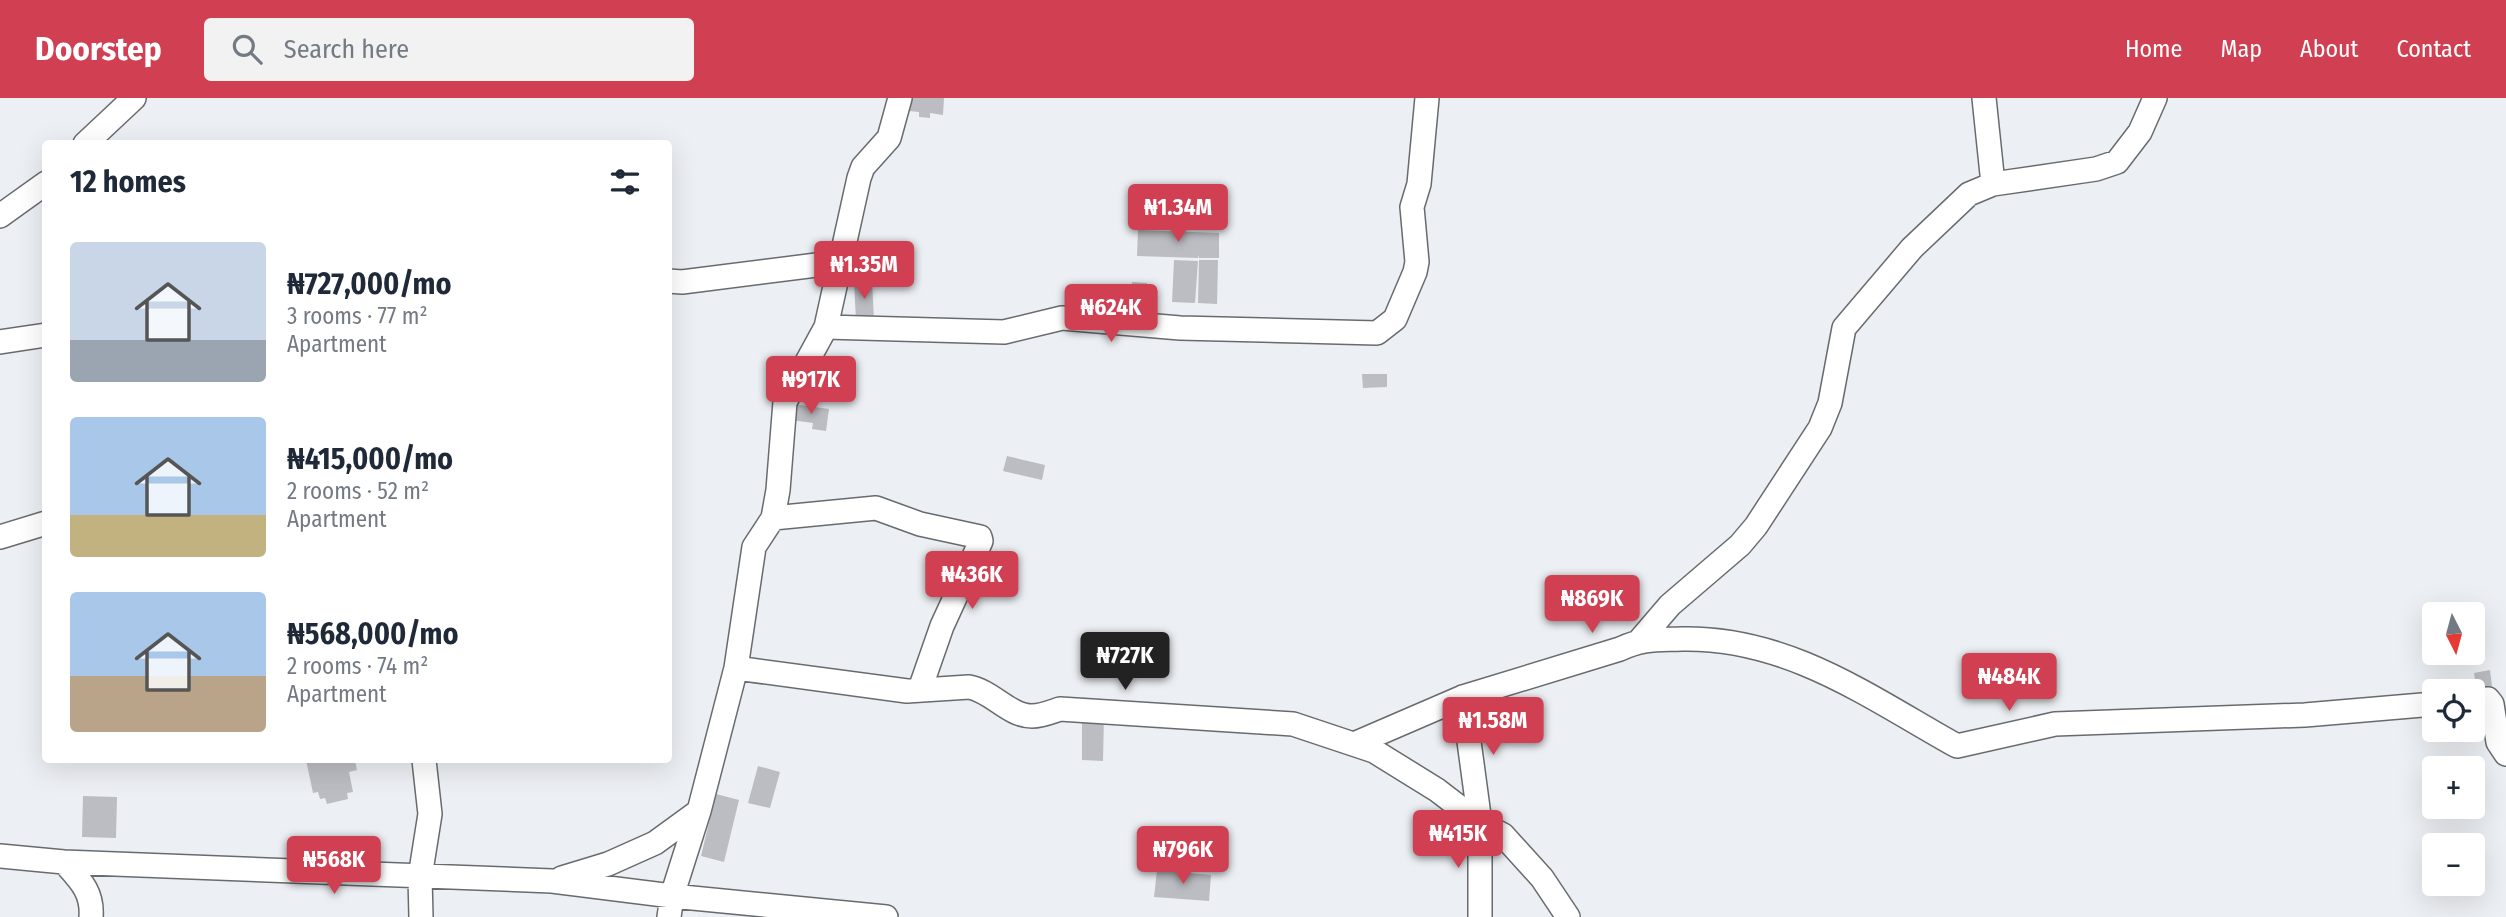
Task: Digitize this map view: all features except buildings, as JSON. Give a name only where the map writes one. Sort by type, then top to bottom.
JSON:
[{"type":"street","points":[[89,140],[134,98]]},
{"type":"street","points":[[670,907],[699,811],[736,668],[754,547],[773,518],[785,402],[826,327],[859,178],[863,167],[889,138],[900,98]]},
{"type":"street","points":[[826,327],[1004,332],[1062,318],[1180,328],[1377,332],[1395,319],[1415,272],[1417,262],[1412,207],[1419,184],[1427,98]]},
{"type":"street","points":[[1984,98],[1993,184]]},
{"type":"street","points":[[1630,644],[1670,605],[1740,545],[1763,515],[1820,428],[1830,403],[1844,328],[1912,248],[1969,194],[1993,184],[2096,169],[2117,162],[2140,132],[2155,98]]},
{"type":"street","points":[[0,216],[42,186]]},
{"type":"street","points":[[672,281],[841,262]]},
{"type":"street","points":[[0,342],[42,336]]},
{"type":"street","points":[[773,518],[876,509],[920,524],[980,537],[981,541],[942,626],[920,689]]},
{"type":"street","points":[[0,537],[42,524]]},
{"type":"street","points":[[1354,744],[1463,697],[1630,644],[1709,638],[1760,647],[1809,663],[1957,746],[2054,724],[2305,715],[2422,705]]},
{"type":"street","points":[[736,668],[907,691],[978,688],[1024,715],[1036,716],[1060,709],[1293,724],[1374,751],[1437,790],[1480,823],[1503,835],[1542,878],[1568,917]]},
{"type":"street","points":[[1463,697],[1480,823],[1480,917]]},
{"type":"street","points":[[2485,699],[2492,704],[2498,743],[2506,754]]},
{"type":"street","points":[[421,917],[420,877],[430,814],[424,763]]},
{"type":"street","points":[[552,881],[608,864],[655,843],[699,811]]},
{"type":"street","points":[[0,856],[64,862],[552,881],[670,907],[886,917]]},
{"type":"street","points":[[64,862],[88,890],[92,904],[91,917]]}]
